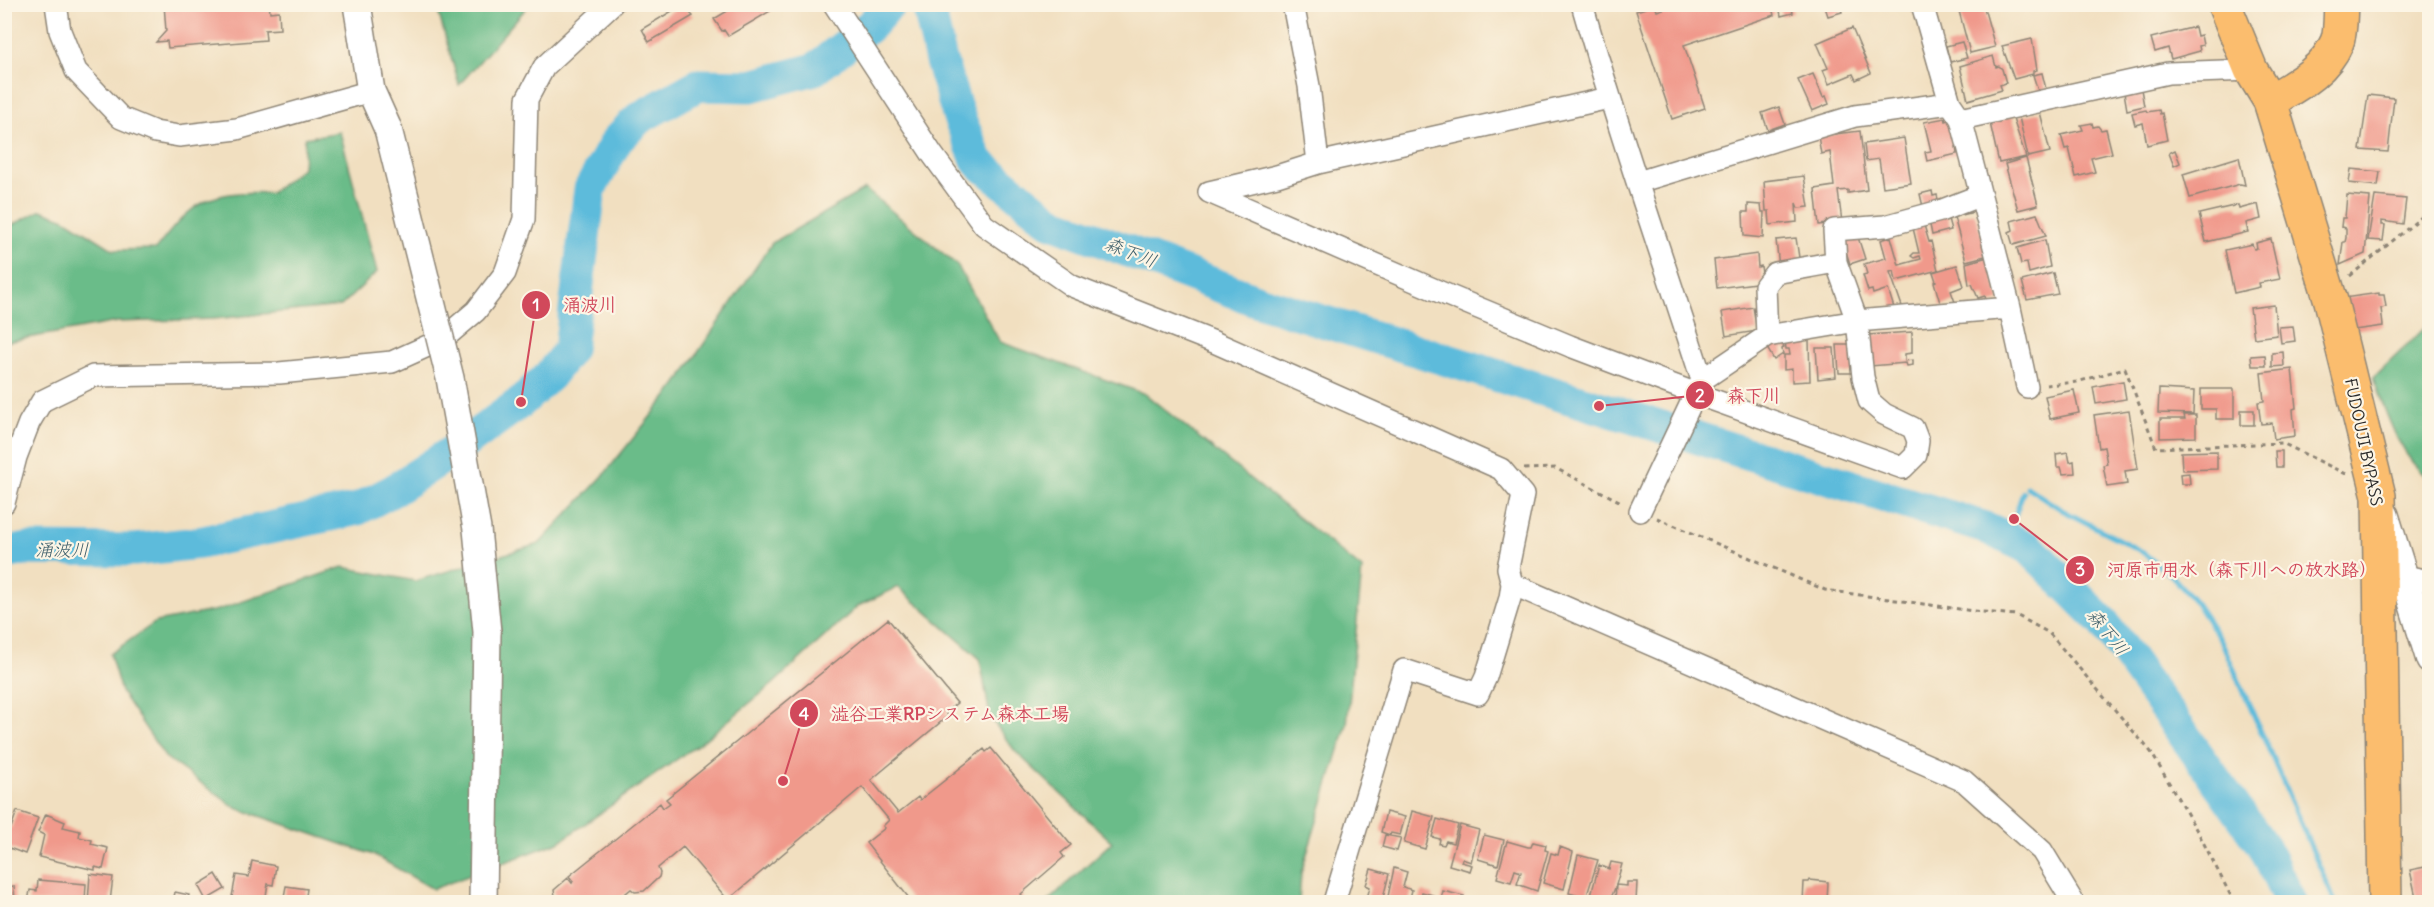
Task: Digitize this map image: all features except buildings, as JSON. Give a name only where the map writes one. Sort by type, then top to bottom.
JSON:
[{"type":"highway","name":"FUDOUJI BYPASS","points":[[2224,4],[2251,69],[2270,101],[2331,301],[2379,496],[2385,903]]},
{"type":"highway","points":[[2270,101],[2304,81],[2322,65],[2337,42],[2342,4]]},
{"type":"street","points":[[56,4],[60,31],[76,71],[120,118],[155,132],[179,136],[237,129],[371,91]]},
{"type":"street","points":[[357,4],[371,91],[388,129],[450,378],[477,529],[487,632],[483,903]]},
{"type":"street","points":[[4,503],[16,456],[29,423],[42,401],[93,376],[279,373],[392,362],[443,339],[476,312],[505,273],[524,219],[527,99],[544,67],[612,4]]},
{"type":"street","points":[[1293,4],[1309,86],[1318,163]]},
{"type":"street","points":[[1582,4],[1609,98],[1638,182],[1695,391]]},
{"type":"street","points":[[1922,4],[1981,195],[2010,308],[2027,387]]},
{"type":"street","points":[[836,7],[932,154],[984,225],[1072,286],[1214,342],[1501,469],[1522,495],[1508,568],[1512,584],[1486,677],[1478,694],[1404,670],[1334,903]]},
{"type":"street","points":[[1638,182],[1855,116],[1955,111],[2168,73],[2251,69]]},
{"type":"street","points":[[1609,98],[1318,163],[1277,176],[1209,192],[1570,346],[1903,468],[1916,455],[1918,441],[1913,428],[1884,414],[1869,401],[1863,377],[1857,321],[1836,262],[1834,230],[1885,226],[1941,211],[1981,195]]},
{"type":"street","points":[[1767,336],[1765,286],[1775,273],[1836,262]]},
{"type":"street","points":[[1642,506],[1695,391],[1767,336],[1857,321],[2010,308]]},
{"type":"street","points":[[2379,496],[2417,578],[2430,660]]},
{"type":"street","points":[[1512,584],[1964,780],[2042,851],[2073,903]]},
{"type":"path","points":[[2331,301],[2338,286],[2430,210]]},
{"type":"path","points":[[2027,387],[2077,382],[2125,368],[2156,448],[2282,443],[2358,479],[2379,496]]},
{"type":"path","points":[[1501,469],[1555,468],[1825,590],[2016,615],[2049,633],[2151,752],[2200,836],[2234,903]]},
{"type":"green space","points":[[436,4],[529,4],[529,5],[459,85]]},
{"type":"green space","points":[[340,132],[377,272],[341,306],[213,319],[117,322],[5,342],[5,229],[41,210],[65,219],[114,250],[156,249],[192,209],[204,202],[232,194],[271,193],[303,167],[305,138]]},
{"type":"green space","points":[[865,189],[957,265],[1000,342],[1145,394],[1362,569],[1347,724],[1301,873],[1299,902],[1047,902],[1112,842],[1015,751],[990,717],[980,659],[898,587],[858,606],[773,684],[703,741],[559,842],[433,889],[374,855],[236,808],[165,757],[121,692],[110,654],[156,622],[218,610],[343,567],[415,581],[539,544],[602,477],[676,385],[772,243]]},
{"type":"green space","points":[[2429,324],[2429,479],[2418,469],[2401,446],[2373,378]]},
{"type":"waterway","name":"涌波川","points":[[4,553],[28,549],[134,550],[199,543],[358,509],[394,490],[521,402],[549,376],[570,349],[590,189],[617,140],[639,118],[698,85],[751,86],[815,69],[870,26],[890,4]]},
{"type":"waterway","name":"森下川","points":[[928,4],[941,61],[959,117],[978,162],[1050,221],[1258,301],[1986,528],[2029,548],[2104,623],[2265,849],[2290,902]]},
{"type":"waterway","points":[[2027,487],[2062,510],[2141,551],[2172,576],[2196,603],[2222,642],[2335,902]]},
{"type":"waterway","points":[[2014,519],[2023,492]]},
{"type":"place","name":"涌波川","points":[[521,402]]},
{"type":"place","name":"森下川","points":[[1599,406]]},
{"type":"place","name":"河原市用水（森下川への放水路）","points":[[2014,519]]},
{"type":"place","name":"澁谷工業RPシステム森本工場","points":[[783,781]]}]
